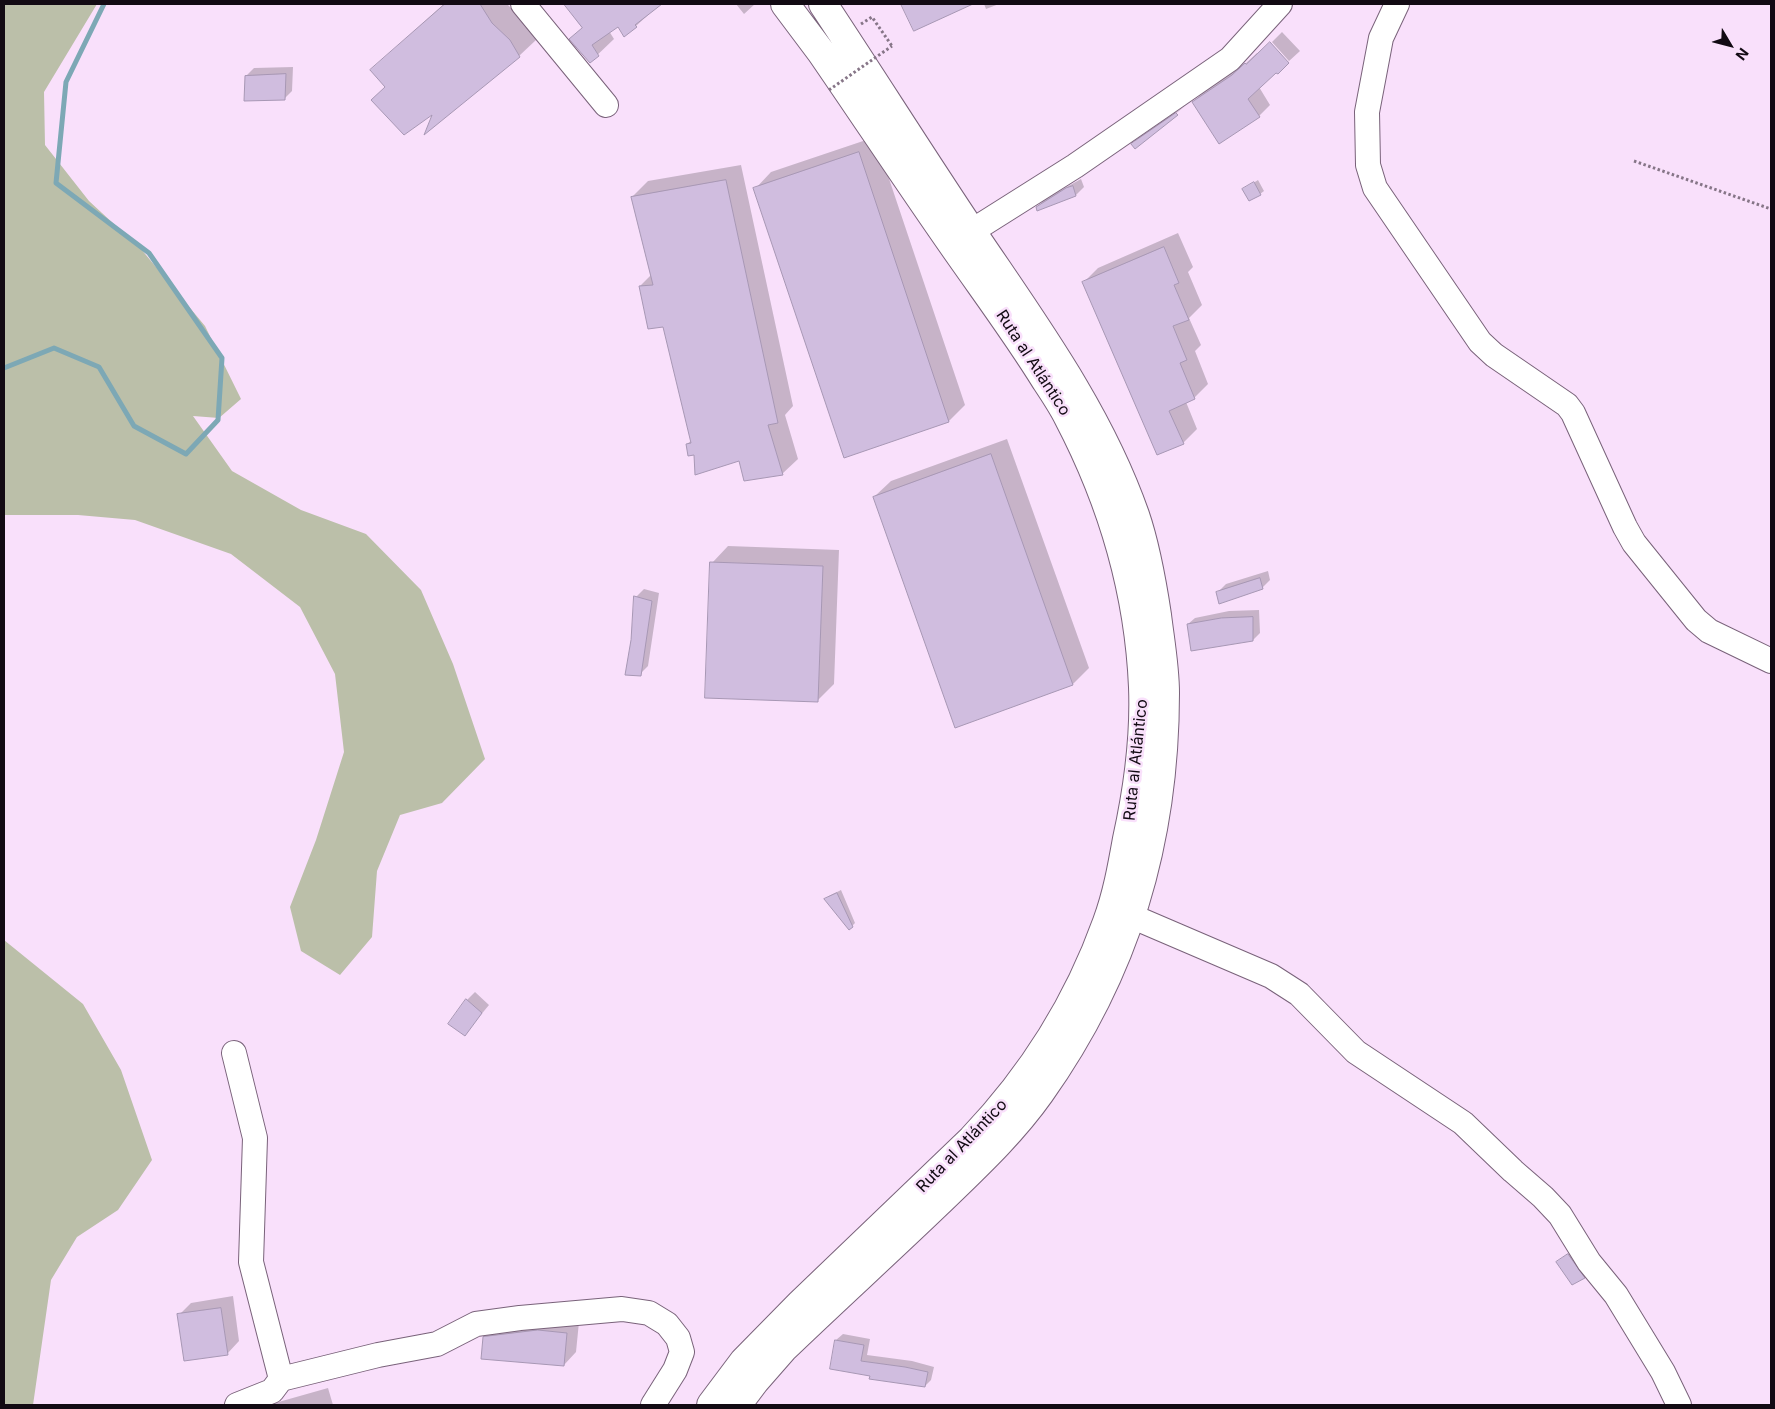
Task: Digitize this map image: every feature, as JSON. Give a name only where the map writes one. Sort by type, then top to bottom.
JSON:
[{"type":"highway","name":"Ruta al Atlántico","points":[[711,1405],[744,1361],[761,1343],[988,1123],[1044,1048],[1087,970],[1108,921],[1118,884],[1136,795],[1142,735],[1143,689],[1141,656],[1131,586],[1113,524],[1094,471],[1067,415],[1027,350],[821,52],[785,4]]},
{"type":"highway","points":[[795,4],[832,55],[843,51],[847,41],[844,36]]},
{"type":"highway","name":"Ruta al Atlántico","points":[[737,1405],[755,1381],[784,1349],[988,1154],[1013,1127],[1039,1094],[1088,1018],[1108,976],[1132,916],[1140,888],[1158,796],[1163,735],[1165,690],[1152,583],[1135,516],[1112,460],[1088,411],[1045,340],[823,4]]},
{"type":"street","points":[[523,4],[606,105]]},
{"type":"street","points":[[972,231],[1075,166],[1230,58],[1280,4]]},
{"type":"street","points":[[1397,4],[1381,38],[1367,112],[1368,165],[1375,188],[1480,342],[1494,355],[1567,405],[1574,413],[1634,544],[1696,620],[1709,631],[1771,661]]},
{"type":"street","points":[[1132,916],[1270,976],[1300,994],[1356,1052],[1463,1123],[1513,1171],[1543,1196],[1560,1215],[1589,1262],[1616,1295],[1664,1372],[1679,1405]]},
{"type":"street","points":[[234,1053],[255,1138],[251,1262],[281,1378]]},
{"type":"street","points":[[237,1405],[272,1391],[281,1378],[378,1355],[437,1344],[476,1324],[622,1309],[648,1313],[667,1324],[678,1338],[682,1352],[675,1370],[653,1405]]},
{"type":"path","points":[[829,90],[892,46],[872,17]]},
{"type":"path","points":[[1634,161],[1771,209]]},
{"type":"green space","points":[[4,4],[97,4],[44,92],[45,145],[89,201],[141,249],[205,326],[241,399],[219,418],[193,416],[232,471],[301,510],[366,534],[421,590],[453,664],[485,759],[442,803],[400,815],[377,871],[372,937],[340,975],[301,951],[290,907],[316,840],[344,752],[335,674],[300,607],[231,554],[135,520],[78,515],[4,515]]},
{"type":"green space","points":[[4,940],[83,1004],[121,1070],[152,1160],[118,1210],[77,1237],[51,1280],[33,1405],[4,1405]]},
{"type":"building","points":[[445,4],[480,4],[492,23],[510,40],[520,57],[424,135],[432,115],[404,135],[371,100],[385,87],[370,70]]},
{"type":"building","points":[[564,4],[662,4],[635,25],[637,27],[624,37],[618,27],[592,45],[599,56],[590,63],[569,39],[582,28]]},
{"type":"building","points":[[901,4],[973,4],[914,31]]},
{"type":"building","points":[[1270,42],[1289,63],[1248,99],[1260,117],[1219,144],[1192,102],[1232,75]]},
{"type":"building","points":[[286,74],[285,100],[244,101],[245,76]]},
{"type":"building","points":[[1176,113],[1178,115],[1135,149],[1131,144]]},
{"type":"building","points":[[859,152],[949,422],[844,458],[753,188]]},
{"type":"building","points":[[726,180],[778,423],[768,425],[783,475],[744,481],[739,461],[695,475],[694,455],[688,456],[686,444],[691,443],[663,327],[648,329],[639,286],[653,285],[631,197]]},
{"type":"building","points":[[1254,182],[1261,195],[1249,201],[1242,189]]},
{"type":"building","points":[[1073,186],[1076,196],[1037,211],[1036,207],[1066,188]]},
{"type":"building","points":[[1164,247],[1179,283],[1174,285],[1189,320],[1173,326],[1187,360],[1180,363],[1195,399],[1169,411],[1184,444],[1157,455],[1082,282]]},
{"type":"building","points":[[991,454],[1073,685],[955,728],[873,497]]},
{"type":"building","points":[[710,562],[823,566],[818,702],[705,698]]},
{"type":"building","points":[[1260,578],[1263,589],[1219,604],[1216,592]]},
{"type":"building","points":[[634,596],[652,601],[641,676],[625,675],[631,640]]},
{"type":"building","points":[[1253,617],[1253,641],[1191,651],[1187,624],[1221,618]]},
{"type":"building","points":[[837,893],[853,927],[849,930],[824,899]]},
{"type":"building","points":[[466,999],[482,1013],[465,1036],[448,1024]]},
{"type":"building","points":[[1568,1254],[1585,1278],[1572,1285],[1556,1262]]},
{"type":"building","points":[[221,1308],[228,1355],[184,1361],[177,1314]]},
{"type":"building","points":[[538,1330],[567,1333],[564,1366],[481,1359],[483,1337]]},
{"type":"building","points":[[835,1340],[864,1345],[861,1361],[928,1372],[925,1387],[869,1379],[870,1376],[830,1369]]},
{"type":"waterway","points":[[4,368],[54,348],[99,367],[134,426],[186,454],[218,420],[222,358],[149,253],[56,183],[66,82],[104,4]]}]
